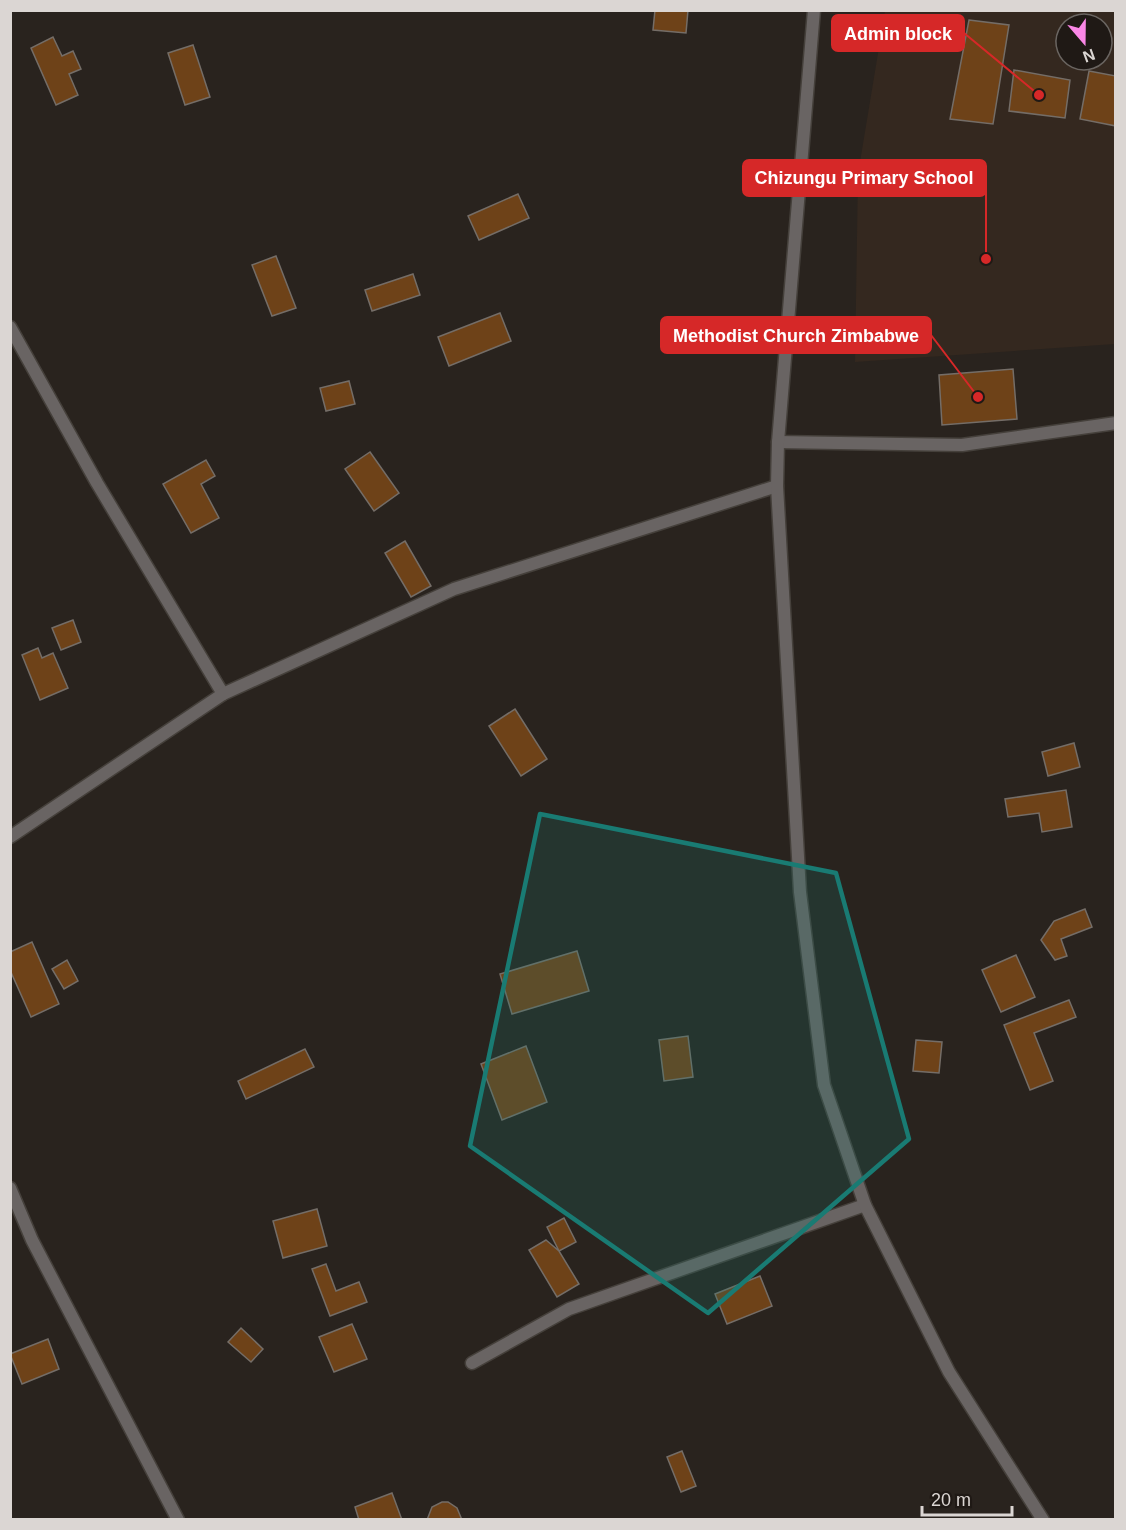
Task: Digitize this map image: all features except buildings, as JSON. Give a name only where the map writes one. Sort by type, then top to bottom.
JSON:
[{"type":"street","points":[[814,10],[778,442],[777,486],[800,892],[824,1085],[865,1205],[949,1372],[1043,1520]]},
{"type":"street","points":[[10,327],[97,483],[223,694]]},
{"type":"street","points":[[778,442],[962,445],[1116,423]]},
{"type":"street","points":[[10,837],[223,694],[454,589],[777,486]]},
{"type":"street","points":[[10,1188],[32,1240],[178,1520]]},
{"type":"street","points":[[472,1363],[569,1309],[865,1205]]},
{"type":"highlighted area","points":[[540,814],[836,873],[909,1139],[708,1313],[470,1146]]},
{"type":"shaded area","points":[[885,11],[1115,11],[1115,344],[855,362],[858,174]]},
{"type":"place","name":"Admin block","points":[[1039,95]]},
{"type":"place","name":"Chizungu Primary School","points":[[986,259]]},
{"type":"place","name":"Methodist Church Zimbabwe","points":[[978,397]]}]
